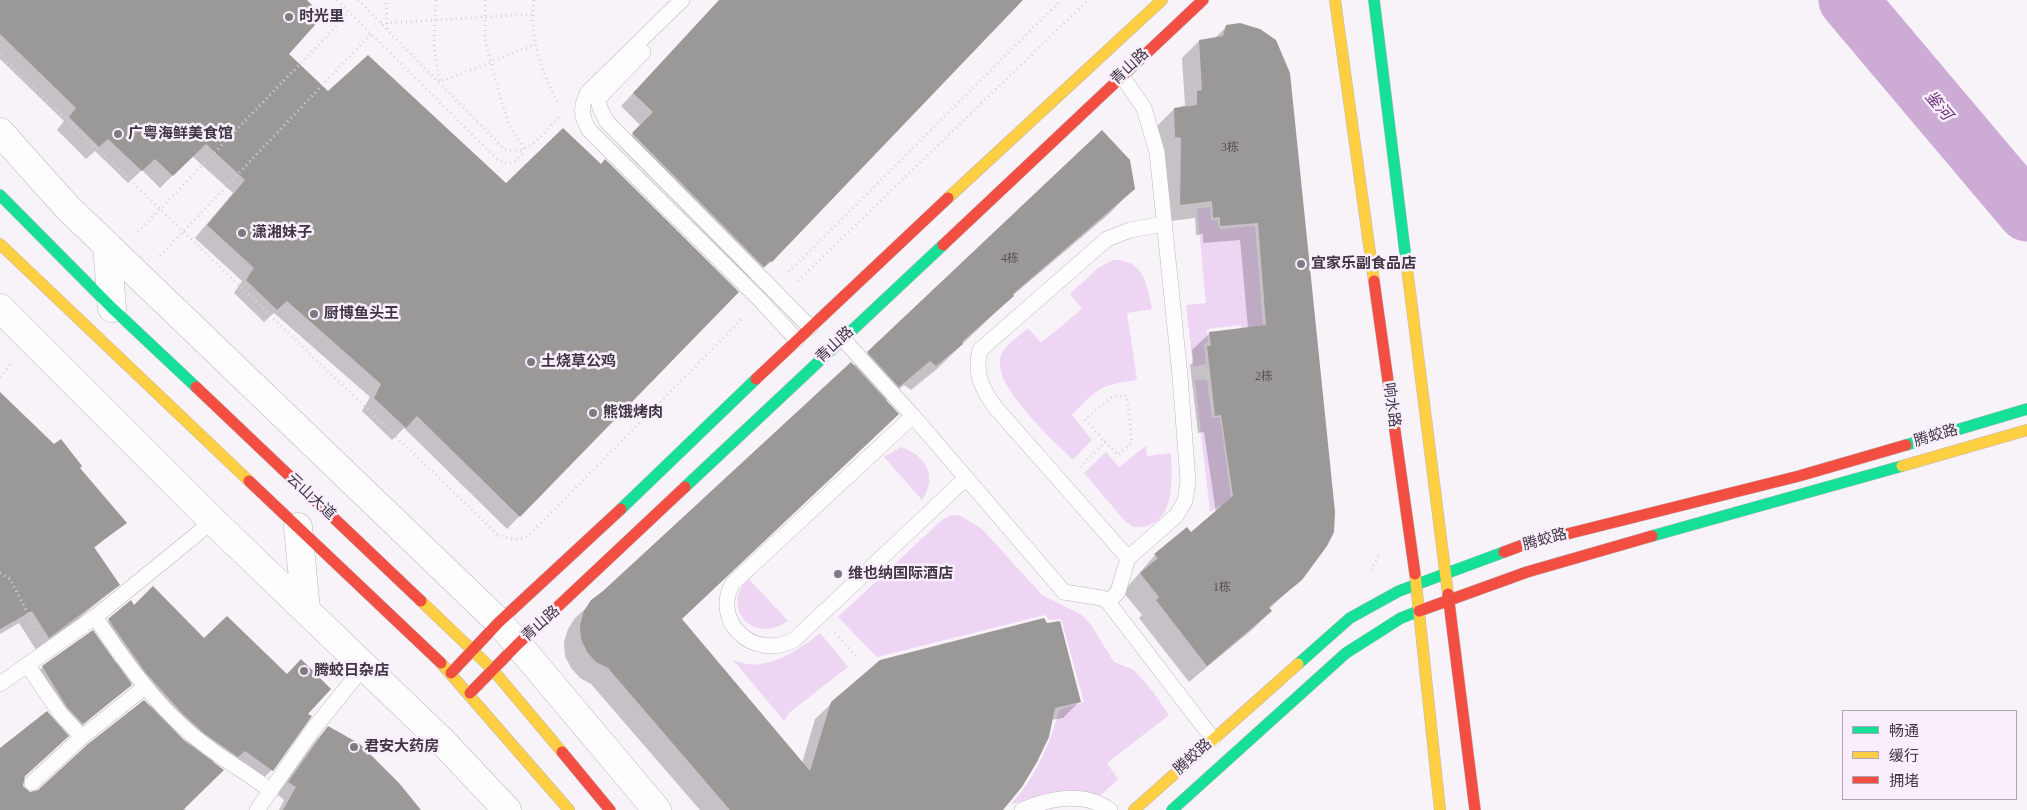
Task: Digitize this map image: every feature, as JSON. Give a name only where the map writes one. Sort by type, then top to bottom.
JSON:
[{"type":"main road","name":"青山路","points":[[450,672],[499,622],[550,577],[810,327],[1162,0]]},
{"type":"main road","name":"青山路","points":[[470,694],[518,644],[1203,0]]},
{"type":"main road","name":"响水路","points":[[1335,0],[1416,584],[1440,810]]},
{"type":"main road","points":[[1374,0],[1475,810]]},
{"type":"main road","name":"云山大道","points":[[0,195],[112,308],[493,670],[610,810]]},
{"type":"main road","name":"云山大道","points":[[0,244],[450,672],[569,810]]},
{"type":"main road","name":"腾蛟路","points":[[1134,810],[1350,618],[1416,584],[1523,545],[1799,476],[2027,409]]},
{"type":"main road","name":"腾蛟路","points":[[1172,810],[1346,653],[1401,618],[1450,598],[1527,572],[2027,430]]},
{"type":"street","points":[[0,132],[67,207],[119,242],[499,622],[657,810]]},
{"type":"street","points":[[112,308],[119,242]]},
{"type":"street","points":[[0,308],[213,521],[443,742],[507,810]]},
{"type":"street","points":[[298,527],[306,610]]},
{"type":"lane","points":[[682,0],[588,92],[582,104],[582,118],[589,130],[760,300],[797,340]]},
{"type":"lane","points":[[695,0],[598,99],[600,108],[607,122],[773,288],[805,311],[810,327]]},
{"type":"lane","points":[[1108,602],[1118,592],[1128,558],[1176,516],[1185,501],[1188,481],[1180,376],[1157,152],[1144,108],[1122,75]]},
{"type":"lane","points":[[1128,558],[987,396],[978,374],[977,362],[980,350],[1107,238],[1130,230],[1163,224]]},
{"type":"lane","points":[[842,338],[913,416],[1064,592],[1102,598],[1108,602],[1213,739]]},
{"type":"lane","points":[[913,416],[733,583],[726,595],[731,620],[743,637],[755,644],[770,648],[782,646],[794,640],[966,478]]},
{"type":"lane","points":[[0,684],[96,617],[213,521]]},
{"type":"lane","points":[[96,617],[145,687],[190,733],[272,791]]},
{"type":"lane","points":[[28,666],[60,713],[82,737]]},
{"type":"lane","points":[[257,810],[312,731],[364,666]]},
{"type":"lane","points":[[32,783],[82,737],[145,687]]},
{"type":"lane","points":[[1022,810],[1050,800],[1077,798],[1102,805],[1110,810]]},
{"type":"path","points":[[337,0],[496,159],[507,164],[514,162],[563,114]]},
{"type":"path","points":[[358,0],[504,149],[518,153],[526,150]]},
{"type":"path","points":[[386,0],[386,29]]},
{"type":"path","points":[[436,0],[434,46],[440,82]]},
{"type":"path","points":[[485,0],[484,38],[509,125],[526,150]]},
{"type":"path","points":[[534,0],[532,14],[534,45],[548,84],[561,109]]},
{"type":"path","points":[[773,288],[1061,0]]},
{"type":"path","points":[[805,311],[796,285],[799,278],[1088,0]]},
{"type":"path","points":[[119,242],[159,209],[350,13]]},
{"type":"path","points":[[381,23],[532,14]]},
{"type":"path","points":[[154,262],[370,34]]},
{"type":"path","points":[[440,82],[534,45]]},
{"type":"path","points":[[0,55],[497,534],[511,540],[521,540],[530,534],[760,300]]},
{"type":"path","points":[[0,377],[18,354]]},
{"type":"path","points":[[1113,396],[1127,396],[1132,442],[1118,455],[1105,442],[1085,419],[1113,396]]},
{"type":"path","points":[[1063,482],[1105,442]]},
{"type":"path","points":[[1369,573],[1382,549]]},
{"type":"path","points":[[0,573],[10,578],[30,619],[49,649]]},
{"type":"path","points":[[820,615],[858,658]]},
{"type":"shaded area","points":[[1210,207],[1211,220],[1217,220],[1220,229],[1255,226],[1264,336],[1242,334],[1241,325],[1207,329],[1208,342],[1204,344],[1206,364],[1193,367],[1186,305],[1206,303],[1197,209]]},
{"type":"shaded area","points":[[1113,260],[1123,261],[1138,269],[1146,283],[1152,309],[1127,313],[1137,380],[1114,384],[1100,389],[1072,415],[1092,440],[1073,460],[1039,426],[1014,396],[1005,381],[1000,367],[1001,355],[1009,344],[1028,328],[1041,343],[1082,309],[1070,294],[1098,268]]},
{"type":"shaded area","points":[[1195,380],[1207,380],[1212,418],[1220,417],[1233,513],[1231,521],[1219,506],[1210,512]]},
{"type":"shaded area","points":[[1146,446],[1147,456],[1171,453],[1171,490],[1164,513],[1157,521],[1147,526],[1133,527],[1124,520],[1084,473],[1106,452],[1119,467]]},
{"type":"shaded area","points":[[901,447],[917,455],[927,468],[929,483],[922,500],[884,457]]},
{"type":"shaded area","points":[[951,515],[961,516],[982,529],[1042,595],[1082,615],[1091,625],[1114,662],[1134,670],[1154,693],[1169,715],[1107,763],[1118,779],[1100,796],[1059,793],[1011,804],[1020,794],[1041,760],[1059,710],[1084,702],[1061,619],[1049,620],[1045,615],[877,657],[838,617],[942,520]]},
{"type":"shaded area","points":[[749,579],[788,621],[774,628],[762,629],[751,625],[743,619],[739,610],[738,599],[741,589]]},
{"type":"shaded area","points":[[820,633],[848,667],[790,712],[784,721],[733,660],[745,664],[768,663],[790,654]]},
{"type":"building","points":[[0,0],[307,0],[323,16],[289,54],[328,91],[368,55],[506,183],[563,128],[601,164],[605,159],[739,292],[520,517],[417,416],[406,428],[374,398],[381,384],[287,301],[277,310],[246,280],[254,268],[207,225],[245,180],[206,144],[173,176],[155,159],[142,171],[108,139],[99,147],[69,117],[76,108],[0,34]]},
{"type":"building","points":[[719,0],[1023,0],[772,262],[770,261],[764,267],[632,133],[653,112],[633,93]]},
{"type":"building","points":[[1240,23],[1260,29],[1276,40],[1290,73],[1335,512],[1334,532],[1327,546],[1302,580],[1269,607],[1272,611],[1207,666],[1156,600],[1159,597],[1140,573],[1158,558],[1154,554],[1187,527],[1191,532],[1233,496],[1221,415],[1215,416],[1207,346],[1211,346],[1209,332],[1266,325],[1258,223],[1220,226],[1220,217],[1213,218],[1212,201],[1180,205],[1181,138],[1175,137],[1174,108],[1197,105],[1197,91],[1202,90],[1199,40],[1223,36],[1226,25]]},
{"type":"building","points":[[1102,130],[1130,160],[1135,189],[1013,294],[1014,296],[962,342],[963,344],[936,366],[930,361],[899,387],[867,352]]},
{"type":"building","points":[[851,362],[899,414],[682,619],[810,771],[831,702],[880,660],[1044,618],[1047,623],[1060,621],[1081,702],[1055,708],[1049,737],[1037,762],[1022,787],[1003,810],[730,810],[608,668],[596,662],[587,652],[581,639],[580,625],[584,611],[591,600]]},
{"type":"building","points":[[0,392],[54,444],[61,439],[82,466],[80,468],[127,523],[94,547],[120,585],[49,638],[32,611],[0,629]]},
{"type":"building","points":[[153,586],[204,638],[227,616],[287,674],[301,659],[331,689],[308,714],[312,716],[273,771],[245,751],[238,757],[205,734],[183,714],[146,673],[108,619],[131,600],[134,605]]},
{"type":"building","points":[[93,630],[132,685],[83,724],[67,707],[42,666]]},
{"type":"building","points":[[144,700],[184,740],[224,770],[183,810],[0,810],[0,748],[47,711],[69,736],[25,776],[23,786],[30,792],[38,790],[88,744]]},
{"type":"building","points":[[328,726],[360,744],[399,783],[421,810],[283,810],[296,787],[288,782]]},
{"type":"waterway","name":"鉴河","points":[[1848,0],[2027,212]]},
{"type":"traffic: fast","points":[[1374,0],[1406,260]]},
{"type":"traffic: fast","points":[[0,195],[112,308],[196,387]]},
{"type":"traffic: fast","points":[[685,487],[943,245]]},
{"type":"traffic: fast","points":[[621,509],[756,379]]},
{"type":"traffic: fast","points":[[1906,445],[2027,409]]},
{"type":"traffic: fast","points":[[1652,536],[1902,466]]},
{"type":"traffic: fast","points":[[1298,664],[1350,618],[1399,591],[1504,552]]},
{"type":"traffic: fast","points":[[1172,810],[1346,653],[1401,618],[1419,611]]},
{"type":"traffic: slow","points":[[948,198],[1162,0]]},
{"type":"traffic: slow","points":[[1335,0],[1374,281]]},
{"type":"traffic: slow","points":[[0,244],[249,481]]},
{"type":"traffic: slow","points":[[1406,260],[1448,594]]},
{"type":"traffic: slow","points":[[1902,466],[2027,430]]},
{"type":"traffic: slow","points":[[1415,574],[1440,810]]},
{"type":"traffic: slow","points":[[421,601],[493,670],[562,752]]},
{"type":"traffic: slow","points":[[441,663],[569,810]]},
{"type":"traffic: slow","points":[[1134,810],[1298,664]]},
{"type":"traffic: jam","points":[[943,245],[1203,0]]},
{"type":"traffic: jam","points":[[756,379],[948,198]]},
{"type":"traffic: jam","points":[[1374,281],[1415,574]]},
{"type":"traffic: jam","points":[[196,387],[421,601]]},
{"type":"traffic: jam","points":[[1504,552],[1523,545],[1799,476],[1906,445]]},
{"type":"traffic: jam","points":[[249,481],[441,663]]},
{"type":"traffic: jam","points":[[470,693],[518,644],[685,487]]},
{"type":"traffic: jam","points":[[451,673],[499,622],[621,509]]},
{"type":"traffic: jam","points":[[1419,611],[1527,572],[1652,536]]},
{"type":"traffic: jam","points":[[1448,594],[1475,810]]},
{"type":"traffic: jam","points":[[562,752],[610,810]]},
{"type":"place","name":"时光里","points":[[289,17]]},
{"type":"place","name":"广粤海鲜美食馆","points":[[118,134]]},
{"type":"place","name":"潇湘妹子","points":[[242,233]]},
{"type":"place","name":"宜家乐副食品店","points":[[1301,264]]},
{"type":"place","name":"厨博鱼头王","points":[[314,314]]},
{"type":"place","name":"土烧草公鸡","points":[[531,362]]},
{"type":"place","name":"熊饿烤肉","points":[[593,413]]},
{"type":"place","name":"维也纳国际酒店","points":[[838,574]]},
{"type":"place","name":"腾蛟日杂店","points":[[304,671]]},
{"type":"place","name":"君安大药房","points":[[354,747]]}]
